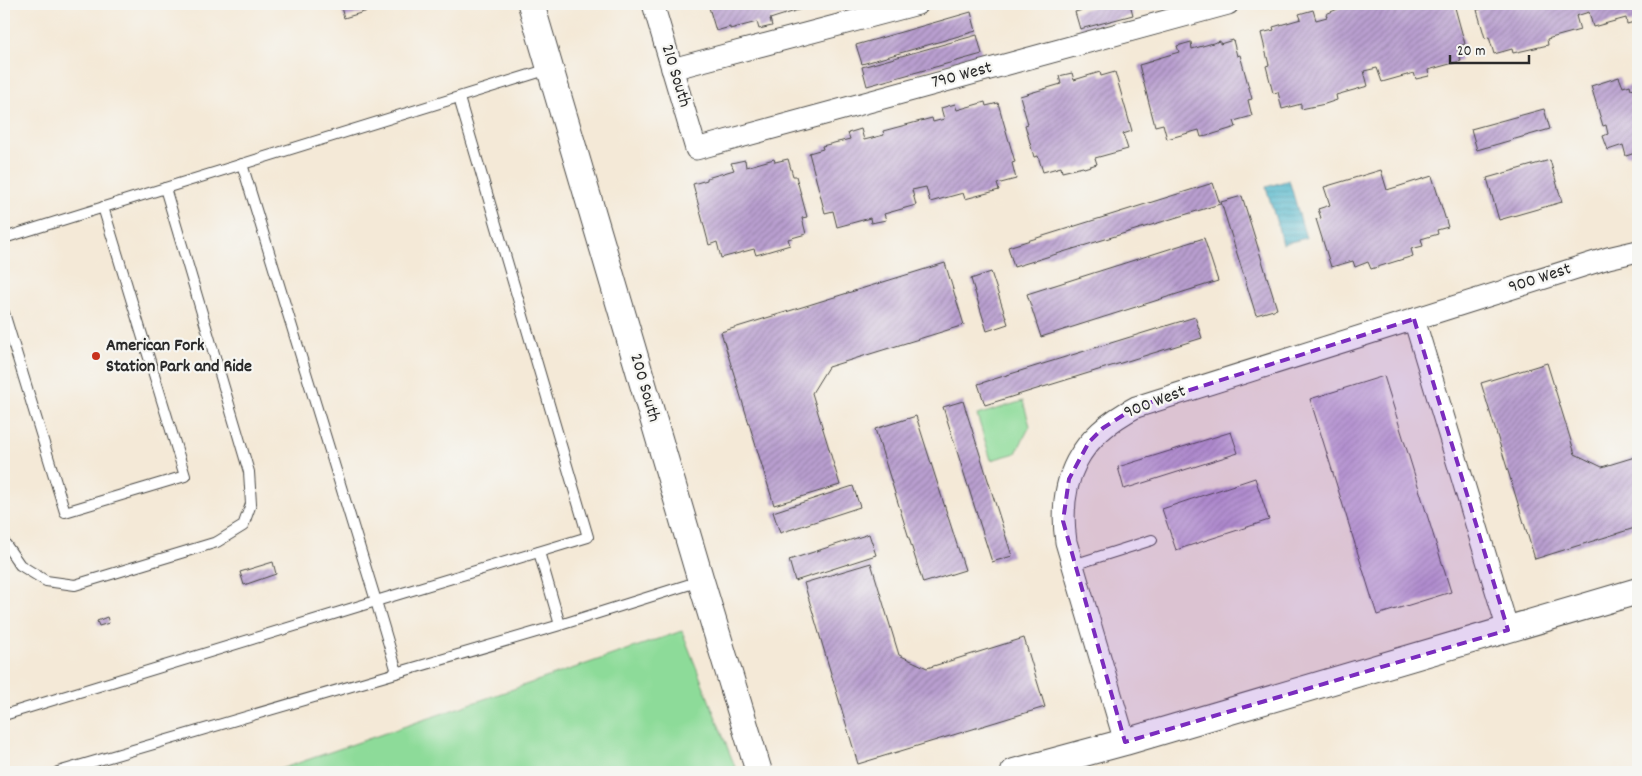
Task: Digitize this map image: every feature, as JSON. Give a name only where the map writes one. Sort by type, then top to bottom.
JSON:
[{"type":"street","name":"200 South","points":[[530,4],[759,772]]},
{"type":"street","name":"210 South","points":[[653,4],[696,149]]},
{"type":"street","points":[[672,69],[918,4]]},
{"type":"street","name":"790 West","points":[[696,149],[1179,10],[1228,4]]},
{"type":"street","name":"900 West","points":[[1125,742],[1066,542],[1063,521],[1064,499],[1069,479],[1078,459],[1089,442],[1103,428],[1119,416],[1136,407],[1608,258],[1638,251]]},
{"type":"street","points":[[1414,319],[1508,630]]},
{"type":"street","points":[[1014,772],[1125,742],[1638,591]]},
{"type":"lane","points":[[4,238],[549,69]]},
{"type":"lane","points":[[4,715],[588,538],[459,98]]},
{"type":"lane","points":[[242,164],[398,672]]},
{"type":"lane","points":[[4,542],[20,566],[46,581],[75,585],[217,542],[243,526],[252,504],[249,472],[165,188]]},
{"type":"lane","points":[[4,314],[66,512],[185,476],[103,207]]},
{"type":"lane","points":[[1073,565],[1152,540]]},
{"type":"lane","points":[[539,552],[560,625]]},
{"type":"lane","points":[[58,772],[560,625],[701,581]]},
{"type":"highlighted area","points":[[1414,319],[1508,630],[1125,742],[1063,521],[1069,479],[1089,442],[1103,428],[1136,407]]},
{"type":"green space","points":[[1023,401],[1030,426],[1016,453],[991,460],[977,415]]},
{"type":"green space","points":[[682,631],[737,772],[272,772]]},
{"type":"water","points":[[1289,180],[1306,238],[1283,244],[1266,187]]},
{"type":"building","points":[[340,4],[391,4],[344,18]]},
{"type":"building","points":[[708,4],[810,4],[811,6],[770,19],[772,26],[759,29],[757,22],[716,31]]},
{"type":"building","points":[[1104,4],[1130,4],[1133,15],[1080,29],[1075,12]]},
{"type":"building","points":[[1357,4],[1454,4],[1465,44],[1457,46],[1461,61],[1428,70],[1429,76],[1416,79],[1414,73],[1382,82],[1377,68],[1364,71],[1368,86],[1336,95],[1337,100],[1325,104],[1301,109],[1301,104],[1282,109],[1278,92],[1273,93],[1266,66],[1269,65],[1261,33],[1274,30],[1273,27],[1301,19],[1299,14],[1313,10],[1316,20],[1327,17],[1326,14],[1340,8]]},
{"type":"building","points":[[1479,4],[1638,4],[1638,21],[1627,24],[1626,18],[1593,27],[1589,12],[1576,16],[1580,30],[1547,39],[1548,45],[1513,53],[1512,49],[1494,54],[1489,37],[1485,38],[1477,10],[1481,9]]},
{"type":"building","points":[[971,12],[976,31],[862,64],[856,45]]},
{"type":"building","points":[[977,35],[982,54],[867,86],[862,67]]},
{"type":"building","points":[[1233,40],[1237,56],[1240,55],[1252,99],[1248,100],[1252,116],[1234,121],[1236,127],[1207,136],[1201,137],[1199,130],[1167,139],[1163,124],[1155,126],[1139,65],[1179,52],[1177,46],[1191,42],[1192,49],[1220,41],[1220,44]]},
{"type":"building","points":[[1100,72],[1101,76],[1115,72],[1132,131],[1123,134],[1128,149],[1095,158],[1097,164],[1084,168],[1062,172],[1061,167],[1043,172],[1038,156],[1034,157],[1025,125],[1028,124],[1020,96],[1061,84],[1059,76],[1072,73],[1074,80]]},
{"type":"building","points":[[1619,77],[1623,87],[1630,85],[1631,89],[1638,87],[1638,152],[1626,156],[1623,145],[1608,150],[1603,136],[1608,134],[1606,125],[1603,126],[1591,86]]},
{"type":"building","points":[[985,102],[986,106],[998,103],[1015,162],[1012,163],[1016,179],[997,184],[999,190],[965,199],[963,193],[930,202],[926,187],[912,190],[916,205],[884,214],[886,220],[871,223],[870,218],[837,227],[833,211],[825,213],[809,153],[823,149],[822,146],[850,139],[848,133],[861,129],[864,140],[884,135],[883,131],[932,118],[933,122],[944,119],[941,108],[955,104],[957,110]]},
{"type":"building","points":[[1544,109],[1550,129],[1477,150],[1471,129]]},
{"type":"building","points":[[774,159],[775,162],[788,159],[793,176],[796,176],[807,217],[802,218],[806,234],[788,239],[790,245],[756,255],[754,249],[721,258],[717,242],[709,245],[693,184],[734,170],[731,163],[745,160],[746,167]]},
{"type":"building","points":[[1550,160],[1562,202],[1499,220],[1487,178]]},
{"type":"building","points":[[1381,170],[1387,190],[1432,176],[1448,227],[1437,230],[1438,234],[1421,239],[1423,246],[1411,249],[1413,256],[1371,269],[1368,262],[1355,267],[1353,261],[1331,267],[1316,219],[1321,218],[1318,209],[1330,205],[1324,187]]},
{"type":"building","points":[[1213,183],[1220,204],[1014,267],[1008,247]]},
{"type":"building","points":[[1242,196],[1277,309],[1256,315],[1221,202]]},
{"type":"building","points":[[1204,238],[1218,281],[1041,337],[1027,294]]},
{"type":"building","points":[[945,263],[964,325],[828,367],[812,393],[840,485],[774,505],[721,332]]},
{"type":"building","points":[[991,272],[1008,324],[987,331],[971,279]]},
{"type":"building","points":[[1195,317],[1202,338],[985,405],[978,384]]},
{"type":"building","points":[[1547,363],[1575,454],[1602,467],[1638,456],[1638,527],[1535,559],[1481,383]]},
{"type":"building","points":[[1384,376],[1451,592],[1377,615],[1310,399]]},
{"type":"building","points":[[963,401],[1012,556],[992,562],[943,407]]},
{"type":"building","points":[[916,416],[965,570],[923,583],[875,429]]},
{"type":"building","points":[[1231,432],[1238,453],[1124,489],[1118,467]]},
{"type":"building","points":[[1255,478],[1269,520],[1176,550],[1162,509]]},
{"type":"building","points":[[853,486],[860,507],[780,533],[773,512]]},
{"type":"building","points":[[869,534],[876,555],[795,581],[789,560]]},
{"type":"building","points":[[273,562],[276,574],[244,585],[240,572]]},
{"type":"building","points":[[871,563],[899,655],[927,668],[1024,638],[1045,707],[858,764],[804,583]]},
{"type":"building","points":[[107,617],[109,623],[99,626],[97,621]]},
{"type":"place","name":"American Fork Station Park and Ride","points":[[96,356]]}]
